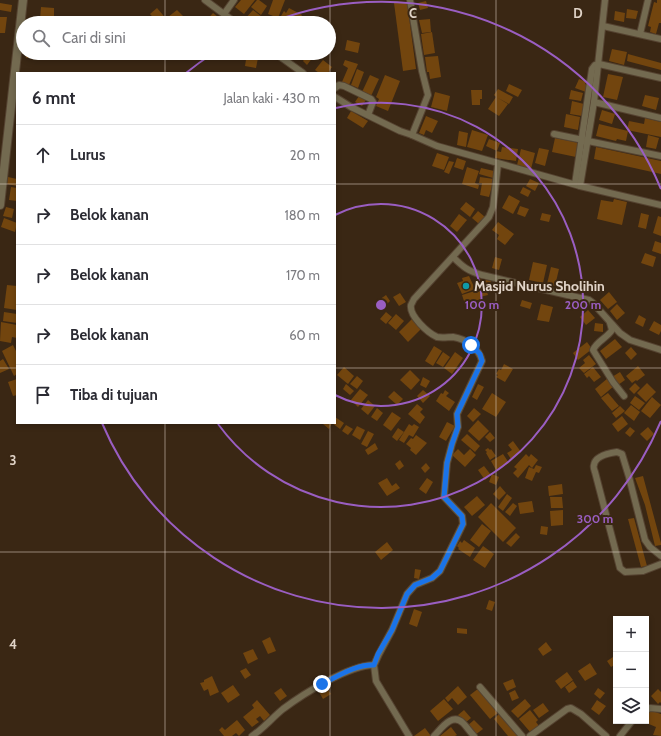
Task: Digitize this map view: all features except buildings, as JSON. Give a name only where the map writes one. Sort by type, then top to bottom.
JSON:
[{"type":"street","points":[[21,16],[23,0]]},
{"type":"street","points":[[205,0],[227,16]]},
{"type":"street","points":[[224,14],[234,0]]},
{"type":"street","points":[[410,0],[422,71],[428,95],[412,135]]},
{"type":"street","points":[[584,140],[594,102],[605,0]]},
{"type":"street","points":[[640,34],[648,0]]},
{"type":"street","points":[[603,26],[661,39]]},
{"type":"street","points":[[0,205],[16,60]]},
{"type":"street","points":[[284,60],[301,72]]},
{"type":"street","points":[[578,185],[592,69],[598,65],[661,78]]},
{"type":"street","points":[[336,87],[339,85],[344,86],[371,99],[373,105],[368,115]]},
{"type":"street","points":[[336,97],[351,107],[400,131],[437,146],[498,164],[661,205]]},
{"type":"street","points":[[594,102],[661,118]]},
{"type":"street","points":[[554,134],[661,156]]},
{"type":"street","points":[[409,736],[376,681],[374,665],[378,654],[392,630],[407,594],[415,585],[432,578],[440,571],[463,524],[462,516],[445,500],[444,494],[447,463],[458,427],[457,414],[482,361],[480,354],[471,345],[454,337],[435,336],[422,326],[410,308],[414,299],[489,217],[493,207],[498,164]]},
{"type":"street","points":[[454,257],[470,272],[482,276],[589,300],[594,303],[620,333],[630,340],[661,350]]},
{"type":"street","points":[[610,322],[612,330],[595,345],[593,350],[613,382],[624,396]]},
{"type":"street","points":[[661,556],[650,547],[645,540],[622,454],[617,452],[602,456],[594,464],[595,472],[620,568],[625,572],[643,571],[661,564]]},
{"type":"street","points":[[252,736],[283,709],[322,684],[358,668],[374,665]]},
{"type":"street","points":[[480,687],[522,736]]},
{"type":"street","points":[[530,736],[560,713],[571,708],[581,714],[606,736]]},
{"type":"street","points":[[649,708],[661,709]]},
{"type":"street","points":[[434,736],[446,723],[452,720],[462,722],[474,736]]},
{"type":"street","points":[[620,736],[630,724]]},
{"type":"place","name":"Masjid Nurus Sholihin","points":[[466,286]]},
{"type":"route","points":[[322,684],[358,668],[374,665],[378,654],[392,630],[407,594],[415,585],[432,578],[440,571],[463,524],[462,516],[445,500],[444,494],[447,463],[458,427],[456,416],[482,361],[480,354],[471,345]]}]
